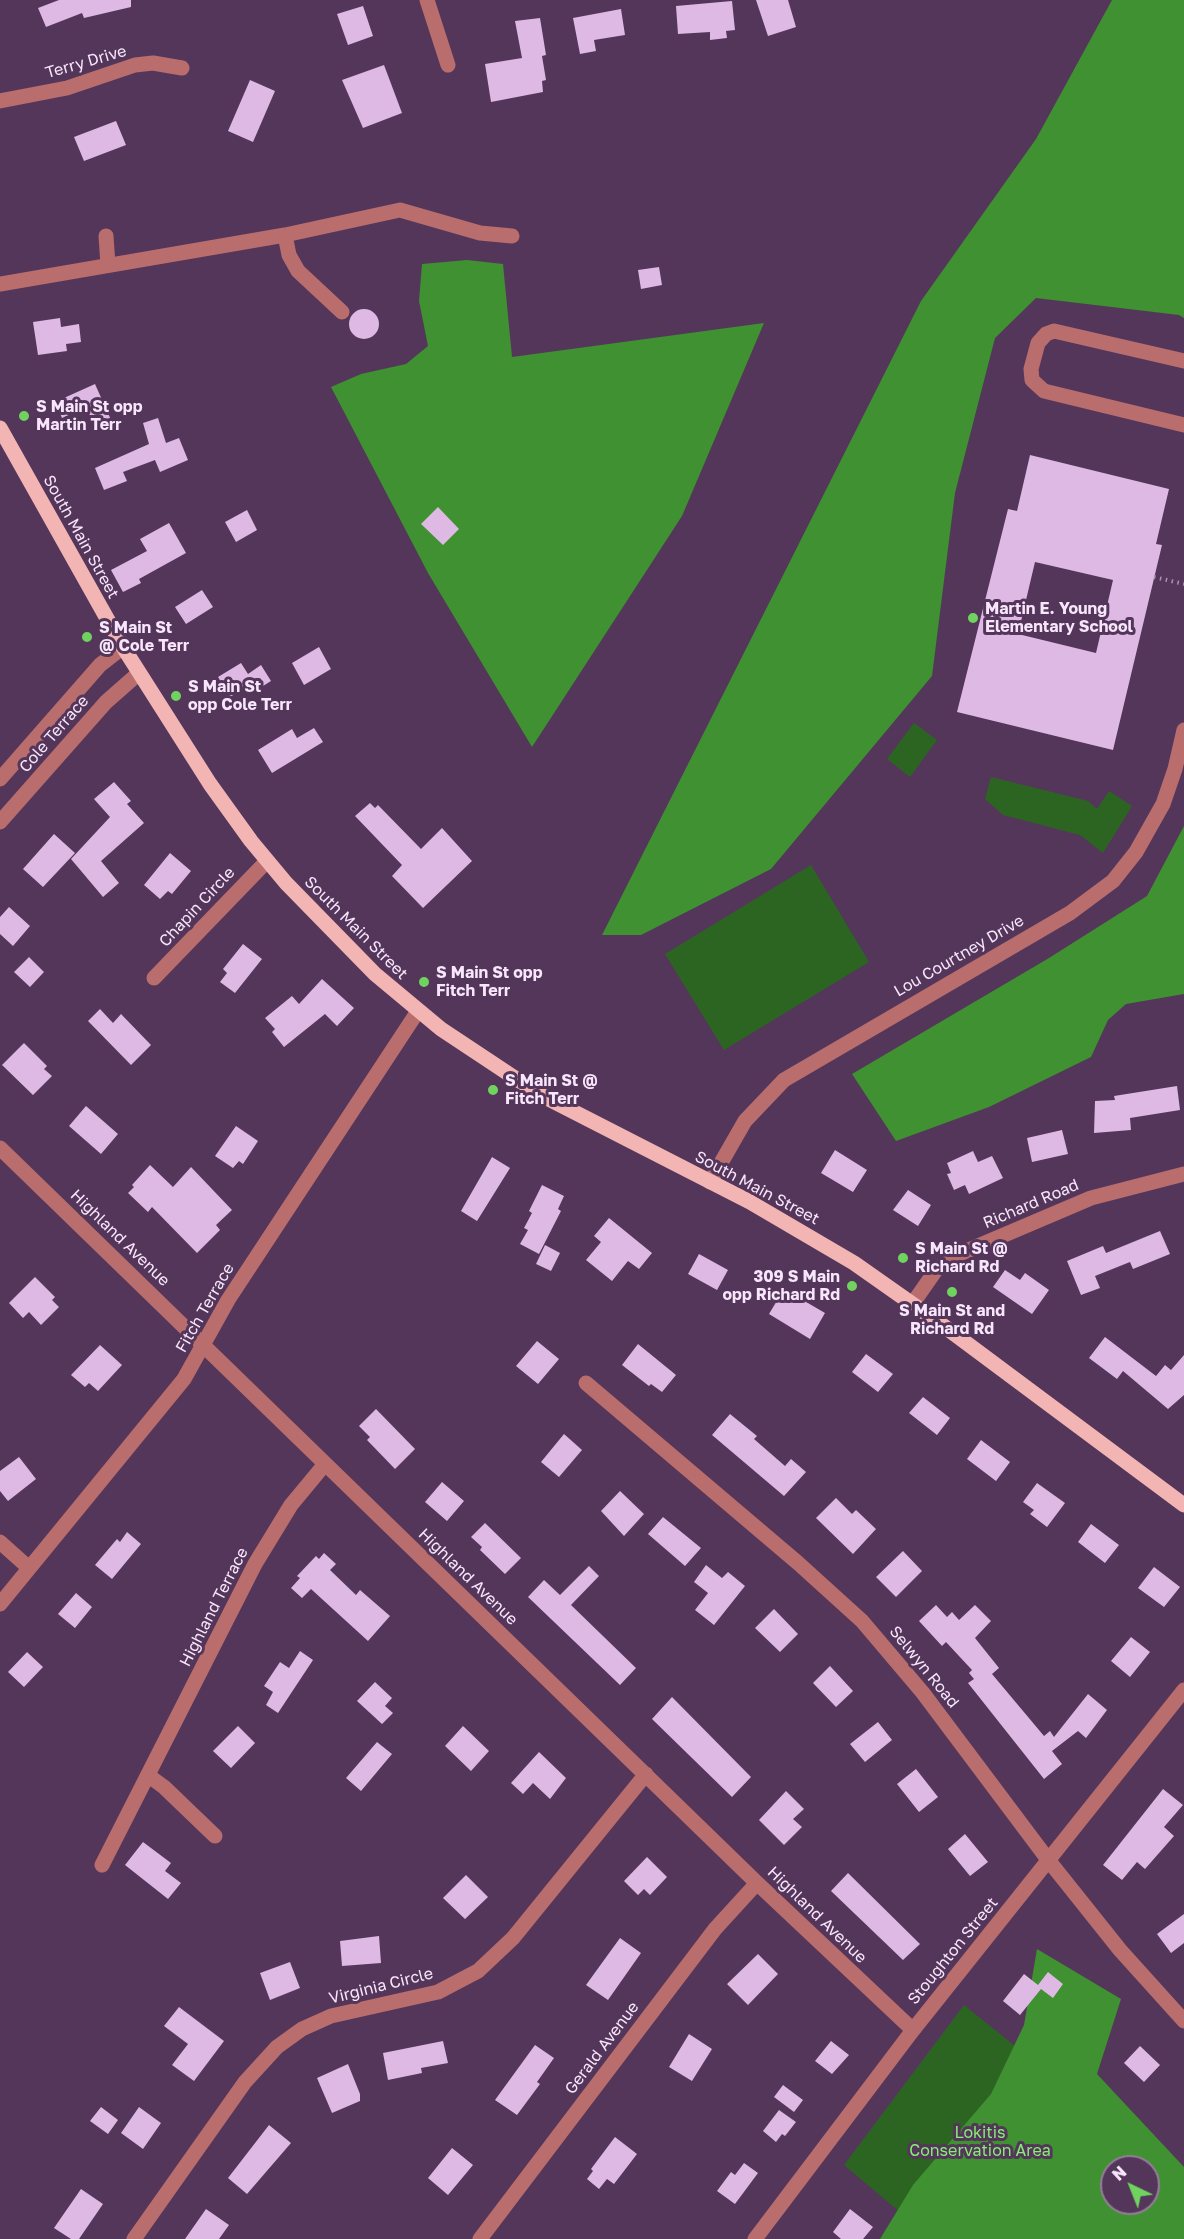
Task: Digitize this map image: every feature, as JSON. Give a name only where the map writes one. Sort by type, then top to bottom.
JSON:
[{"type":"main road","name":"South Main Street","points":[[0,428],[123,647],[215,791],[267,861],[339,940],[418,1011],[491,1064],[539,1094],[710,1182],[826,1246],[913,1303],[1184,1505]]},
{"type":"street","points":[[427,0],[448,65]]},
{"type":"street","name":"Terry Drive","points":[[0,101],[67,88],[135,65],[153,63],[182,68]]},
{"type":"street","points":[[0,284],[285,235],[400,210],[480,233],[512,236]]},
{"type":"street","points":[[285,235],[289,255],[298,271],[342,312]]},
{"type":"street","points":[[106,236],[108,266]]},
{"type":"street","points":[[1184,361],[1054,331],[1046,334],[1038,343],[1030,369],[1032,380],[1044,391],[1184,425]]},
{"type":"street","name":"Cole Terrace","points":[[0,779],[100,665],[123,647]]},
{"type":"street","name":"Cole Terrace","points":[[0,822],[106,702],[139,673]]},
{"type":"street","name":"Lou Courtney Drive","points":[[710,1182],[746,1121],[784,1080],[1070,913],[1113,881],[1136,852],[1163,804],[1175,770],[1184,730]]},
{"type":"street","name":"Chapin Circle","points":[[154,978],[267,861]]},
{"type":"street","name":"Fitch Terrace","points":[[0,1604],[184,1379],[205,1345],[228,1300],[418,1011]]},
{"type":"street","name":"Highland Avenue","points":[[0,1148],[757,1883],[913,2030]]},
{"type":"street","name":"Richard Road","points":[[913,1303],[936,1270],[957,1255],[1091,1198],[1184,1174]]},
{"type":"street","name":"Selwyn Road","points":[[586,1383],[798,1563],[862,1621],[923,1693],[1049,1861],[1120,1950],[1184,2021]]},
{"type":"street","name":"Highland Terrace","points":[[102,1865],[267,1543],[291,1505],[325,1464]]},
{"type":"street","points":[[0,1542],[29,1568]]},
{"type":"street","name":"Stoughton Street","points":[[755,2239],[913,2030],[1184,1690]]},
{"type":"street","name":"Virginia Circle","points":[[134,2239],[245,2082],[277,2047],[302,2029],[331,2016],[438,1992],[478,1971],[513,1938],[646,1774]]},
{"type":"street","points":[[149,1776],[165,1787],[215,1836]]},
{"type":"street","name":"Gerald Avenue","points":[[480,2239],[716,1929],[757,1883]]},
{"type":"path","points":[[1154,577],[1184,584]]},
{"type":"green space","points":[[1112,0],[1184,0],[1184,318],[1179,315],[1036,298],[995,338],[955,493],[932,676],[771,869],[641,935],[602,935],[921,301],[1036,139]]},
{"type":"green space","points":[[467,260],[503,264],[512,357],[764,323],[682,516],[532,747],[428,573],[331,387],[361,374],[406,364],[428,346],[419,301],[422,264]]},
{"type":"green space","points":[[914,723],[937,740],[910,777],[887,759]]},
{"type":"green space","points":[[991,777],[1088,801],[1097,809],[1109,791],[1132,806],[1103,853],[1080,835],[1003,815],[985,799]]},
{"type":"green space","points":[[1184,826],[1184,994],[1126,1004],[1108,1020],[1091,1057],[989,1107],[896,1141],[852,1074],[1049,958],[1147,896]]},
{"type":"green space","points":[[811,865],[869,962],[724,1050],[665,954]]},
{"type":"green space","name":"Lokitis Conservation Area","points":[[1037,1949],[1121,1999],[1097,2074],[1184,2167],[1184,2239],[880,2239],[913,2185],[991,2094],[1024,2025]]},
{"type":"green space","name":"Lokitis Conservation Area","points":[[964,2005],[1150,2155],[1100,2155],[1100,2215],[1160,2215],[1160,2163],[1184,2182],[1184,2239],[932,2239],[844,2165]]},
{"type":"building","points":[[59,0],[131,0],[131,7],[84,18],[82,13],[46,27],[38,8]]},
{"type":"building","points":[[756,0],[788,0],[796,27],[768,36]]},
{"type":"building","points":[[732,1],[735,30],[726,31],[727,38],[710,40],[710,32],[678,34],[676,6]]},
{"type":"building","points":[[363,6],[373,36],[348,45],[337,14]]},
{"type":"building","points":[[621,9],[625,35],[594,40],[596,51],[580,54],[573,18]]},
{"type":"building","points":[[540,18],[546,55],[542,56],[546,80],[542,81],[543,92],[491,102],[485,64],[522,58],[515,21]]},
{"type":"building","points":[[384,65],[402,113],[363,128],[342,80]]},
{"type":"building","points":[[250,80],[275,91],[253,142],[228,131]]},
{"type":"building","points":[[116,121],[126,145],[84,161],[74,137]]},
{"type":"building","points":[[659,267],[662,285],[641,289],[638,270]]},
{"type":"building","points":[[364,309],[375,313],[379,324],[375,335],[364,339],[353,335],[349,324],[353,313]]},
{"type":"building","points":[[60,318],[61,327],[79,324],[81,342],[66,344],[67,351],[38,355],[33,322]]},
{"type":"building","points":[[95,384],[111,420],[95,427],[86,407],[62,418],[55,402]]},
{"type":"building","points":[[158,418],[166,443],[179,438],[188,460],[160,472],[155,460],[123,472],[127,481],[104,490],[95,468],[149,444],[143,423]]},
{"type":"building","points":[[1030,455],[1169,489],[1156,544],[1162,545],[1113,750],[957,712],[1008,509],[1017,511]],"holes":[[[1035,562],[1113,580],[1096,653],[1018,634]]]},
{"type":"building","points":[[438,507],[459,529],[443,545],[421,524]]},
{"type":"building","points":[[247,510],[257,530],[236,542],[225,522]]},
{"type":"building","points":[[169,523],[186,553],[139,579],[141,583],[123,592],[111,570],[147,551],[140,539]]},
{"type":"building","points":[[202,590],[213,607],[186,624],[175,607]]},
{"type":"building","points":[[319,647],[331,669],[304,685],[292,663]]},
{"type":"building","points":[[241,663],[248,674],[261,665],[271,681],[255,691],[251,684],[230,697],[218,677]]},
{"type":"building","points":[[314,728],[323,742],[272,773],[258,750],[292,729],[297,738]]},
{"type":"building","points":[[114,782],[131,801],[127,804],[144,823],[101,861],[119,883],[103,897],[71,859],[110,817],[94,799]]},
{"type":"building","points":[[370,803],[375,808],[378,805],[421,849],[442,828],[472,861],[423,908],[392,876],[402,865],[355,816]]},
{"type":"building","points":[[54,834],[75,853],[43,887],[23,869]]},
{"type":"building","points":[[170,853],[191,871],[172,894],[168,891],[160,899],[144,885]]},
{"type":"building","points":[[9,907],[30,926],[13,946],[0,934],[0,917]]},
{"type":"building","points":[[243,944],[262,959],[235,993],[220,982],[227,973],[223,969]]},
{"type":"building","points":[[29,957],[44,972],[30,987],[14,972]]},
{"type":"building","points":[[322,979],[354,1008],[337,1026],[325,1014],[284,1047],[272,1032],[275,1029],[265,1018],[292,996],[299,1004]]},
{"type":"building","points":[[100,1009],[113,1023],[121,1014],[151,1045],[131,1065],[88,1021]]},
{"type":"building","points":[[24,1043],[47,1066],[44,1069],[52,1076],[33,1095],[2,1065]]},
{"type":"building","points":[[1177,1086],[1180,1110],[1130,1118],[1131,1130],[1094,1133],[1095,1101],[1115,1100],[1114,1096]]},
{"type":"building","points":[[86,1106],[118,1134],[101,1154],[69,1126]]},
{"type":"building","points":[[236,1126],[258,1141],[243,1164],[239,1161],[233,1168],[215,1156]]},
{"type":"building","points":[[1062,1130],[1068,1154],[1032,1162],[1027,1138]]},
{"type":"building","points":[[835,1150],[867,1170],[853,1192],[821,1173]]},
{"type":"building","points":[[973,1151],[978,1162],[992,1156],[1003,1178],[969,1194],[965,1185],[954,1190],[947,1174],[951,1173],[947,1163]]},
{"type":"building","points":[[492,1157],[510,1168],[477,1221],[461,1211]]},
{"type":"building","points":[[150,1165],[173,1187],[191,1167],[232,1210],[216,1225],[220,1230],[197,1253],[152,1207],[148,1212],[128,1193]]},
{"type":"building","points":[[542,1185],[564,1196],[558,1209],[561,1211],[539,1254],[520,1244],[528,1230],[524,1228],[532,1213],[529,1211]]},
{"type":"building","points":[[908,1190],[931,1205],[918,1226],[893,1210]]},
{"type":"building","points":[[609,1218],[652,1253],[639,1269],[628,1261],[612,1281],[586,1260],[601,1242],[594,1236]]},
{"type":"building","points":[[1160,1231],[1170,1254],[1133,1269],[1130,1262],[1095,1276],[1100,1288],[1081,1295],[1067,1261],[1103,1246],[1106,1253]]},
{"type":"building","points":[[545,1245],[560,1253],[551,1271],[536,1264]]},
{"type":"building","points":[[699,1254],[728,1270],[717,1290],[688,1274]]},
{"type":"building","points":[[1005,1270],[1020,1280],[1025,1273],[1049,1290],[1032,1314],[993,1287]]},
{"type":"building","points":[[35,1277],[55,1297],[52,1300],[59,1307],[41,1325],[29,1312],[23,1318],[9,1303]]},
{"type":"building","points":[[784,1289],[825,1313],[810,1339],[769,1314]]},
{"type":"building","points":[[1105,1337],[1156,1376],[1165,1365],[1171,1370],[1184,1355],[1184,1395],[1168,1409],[1123,1371],[1117,1379],[1089,1358]]},
{"type":"building","points":[[537,1341],[559,1359],[538,1384],[516,1366]]},
{"type":"building","points":[[638,1344],[676,1375],[662,1392],[651,1384],[649,1386],[622,1365]]},
{"type":"building","points":[[100,1345],[122,1365],[98,1391],[89,1383],[85,1387],[71,1375]]},
{"type":"building","points":[[866,1354],[893,1374],[878,1392],[852,1372]]},
{"type":"building","points":[[923,1397],[950,1418],[937,1435],[909,1413]]},
{"type":"building","points":[[376,1409],[415,1449],[395,1469],[367,1440],[370,1437],[359,1426]]},
{"type":"building","points":[[730,1414],[757,1436],[754,1439],[785,1466],[791,1459],[806,1472],[784,1496],[712,1435]]},
{"type":"building","points":[[564,1434],[582,1450],[559,1477],[541,1462]]},
{"type":"building","points":[[981,1440],[1010,1462],[996,1481],[967,1459]]},
{"type":"building","points":[[19,1457],[36,1479],[8,1501],[0,1491],[0,1471]]},
{"type":"building","points":[[442,1482],[464,1501],[447,1521],[425,1502]]},
{"type":"building","points":[[1037,1483],[1065,1503],[1047,1527],[1030,1514],[1034,1510],[1023,1502]]},
{"type":"building","points":[[620,1491],[644,1514],[624,1536],[601,1511]]},
{"type":"building","points":[[836,1498],[852,1514],[856,1510],[876,1529],[853,1554],[816,1518]]},
{"type":"building","points":[[663,1517],[701,1548],[685,1566],[648,1534]]},
{"type":"building","points":[[485,1523],[521,1558],[505,1574],[480,1550],[482,1547],[471,1537]]},
{"type":"building","points":[[1091,1524],[1119,1545],[1105,1563],[1078,1542]]},
{"type":"building","points":[[127,1532],[141,1544],[112,1579],[95,1565],[117,1539],[120,1542]]},
{"type":"building","points":[[903,1551],[922,1571],[896,1597],[876,1577]]},
{"type":"building","points":[[324,1553],[336,1564],[330,1570],[356,1595],[360,1590],[390,1616],[368,1641],[311,1589],[302,1598],[291,1588],[300,1578],[297,1576],[316,1556],[319,1559]]},
{"type":"building","points":[[706,1565],[722,1578],[728,1572],[745,1586],[714,1625],[695,1610],[708,1593],[694,1582]]},
{"type":"building","points":[[589,1566],[599,1576],[571,1605],[636,1668],[620,1685],[528,1597],[544,1580],[560,1595]]},
{"type":"building","points":[[1154,1567],[1180,1587],[1164,1607],[1138,1588]]},
{"type":"building","points":[[76,1593],[92,1607],[75,1628],[58,1614]]},
{"type":"building","points":[[936,1605],[947,1617],[952,1612],[959,1620],[975,1605],[991,1621],[975,1638],[999,1668],[992,1674],[1044,1736],[1050,1731],[1054,1737],[1088,1694],[1107,1710],[1086,1738],[1078,1731],[1052,1751],[1062,1764],[1044,1779],[968,1683],[974,1679],[969,1673],[972,1670],[946,1642],[942,1646],[919,1621]]},
{"type":"building","points":[[774,1609],[798,1634],[780,1652],[755,1628]]},
{"type":"building","points":[[1131,1637],[1150,1652],[1130,1677],[1111,1661]]},
{"type":"building","points":[[300,1651],[313,1660],[278,1713],[266,1705],[273,1692],[264,1686],[280,1662],[289,1668]]},
{"type":"building","points":[[27,1652],[43,1667],[24,1687],[8,1672]]},
{"type":"building","points":[[830,1666],[853,1691],[836,1707],[813,1683]]},
{"type":"building","points":[[375,1682],[392,1698],[385,1706],[393,1713],[382,1724],[357,1701]]},
{"type":"building","points":[[672,1697],[751,1777],[732,1797],[652,1719]]},
{"type":"building","points":[[878,1722],[892,1740],[865,1762],[850,1744]]},
{"type":"building","points":[[238,1726],[255,1743],[231,1768],[213,1751]]},
{"type":"building","points":[[463,1726],[489,1751],[471,1771],[445,1746]]},
{"type":"building","points":[[377,1742],[392,1754],[361,1791],[346,1778]]},
{"type":"building","points":[[539,1752],[566,1778],[550,1799],[533,1783],[523,1794],[511,1783]]},
{"type":"building","points":[[916,1769],[938,1797],[919,1812],[897,1784]]},
{"type":"building","points":[[1163,1789],[1183,1805],[1164,1827],[1174,1836],[1145,1869],[1137,1862],[1122,1880],[1103,1865]]},
{"type":"building","points":[[786,1791],[804,1809],[793,1819],[802,1827],[784,1845],[759,1820]]},
{"type":"building","points":[[965,1834],[988,1862],[970,1876],[948,1849]]},
{"type":"building","points":[[143,1842],[171,1863],[165,1871],[181,1883],[168,1899],[125,1865]]},
{"type":"building","points":[[647,1857],[667,1877],[650,1895],[644,1889],[638,1895],[624,1881]]},
{"type":"building","points":[[848,1873],[920,1944],[903,1960],[831,1891]]},
{"type":"building","points":[[466,1875],[488,1897],[465,1919],[443,1898]]},
{"type":"building","points":[[1184,1914],[1184,1943],[1171,1953],[1157,1934]]},
{"type":"building","points":[[379,1936],[381,1963],[342,1966],[340,1941]]},
{"type":"building","points":[[620,1938],[641,1953],[608,2000],[586,1985]]},
{"type":"building","points":[[758,1954],[778,1974],[748,2005],[727,1984]]},
{"type":"building","points":[[290,1962],[300,1988],[270,2000],[260,1973]]},
{"type":"building","points":[[1048,1972],[1063,1984],[1053,1998],[1041,1989],[1020,2015],[1003,2001],[1024,1974],[1038,1985]]},
{"type":"building","points":[[179,2007],[224,2041],[194,2081],[172,2065],[188,2044],[164,2026]]},
{"type":"building","points":[[689,2034],[712,2049],[692,2081],[669,2067]]},
{"type":"building","points":[[443,2041],[448,2063],[421,2068],[422,2073],[388,2080],[383,2053]]},
{"type":"building","points":[[831,2041],[849,2055],[832,2074],[815,2061]]},
{"type":"building","points":[[535,2045],[554,2058],[537,2082],[540,2084],[517,2115],[495,2100]]},
{"type":"building","points":[[1140,2046],[1160,2065],[1144,2082],[1124,2063]]},
{"type":"building","points":[[348,2064],[360,2094],[360,2101],[332,2113],[317,2078]]},
{"type":"building","points":[[783,2085],[803,2100],[794,2112],[774,2097]]},
{"type":"building","points":[[101,2107],[118,2120],[108,2134],[90,2121]]},
{"type":"building","points":[[139,2107],[161,2123],[143,2149],[121,2133]]},
{"type":"building","points":[[779,2110],[796,2122],[785,2136],[782,2134],[776,2142],[763,2131]]},
{"type":"building","points":[[269,2125],[291,2143],[247,2194],[228,2178]]},
{"type":"building","points":[[615,2137],[637,2154],[614,2184],[607,2179],[599,2189],[587,2179],[593,2171],[591,2169]]},
{"type":"building","points":[[452,2148],[473,2165],[448,2195],[428,2178]]},
{"type":"building","points":[[744,2163],[758,2173],[735,2204],[717,2191],[731,2172],[735,2175]]},
{"type":"building","points":[[81,2189],[103,2204],[79,2239],[71,2239],[54,2228]]},
{"type":"building","points":[[206,2209],[229,2225],[219,2239],[185,2239]]},
{"type":"building","points":[[850,2209],[873,2227],[863,2239],[841,2239],[833,2232]]},
{"type":"place","name":"S Main St opp Martin Terr","points":[[24,416]]},
{"type":"place","name":"Martin E. Young Elementary School","points":[[973,618]]},
{"type":"place","name":"S Main St @ Cole Terr","points":[[87,637]]},
{"type":"place","name":"S Main St opp Cole Terr","points":[[176,696]]},
{"type":"place","name":"S Main St opp Fitch Terr","points":[[424,982]]},
{"type":"place","name":"S Main St @ Fitch Terr","points":[[493,1090]]},
{"type":"place","name":"S Main St @ Richard Rd","points":[[903,1258]]},
{"type":"place","name":"309 S Main opp Richard Rd","points":[[852,1286]]},
{"type":"place","name":"S Main St and Richard Rd","points":[[952,1292]]}]
